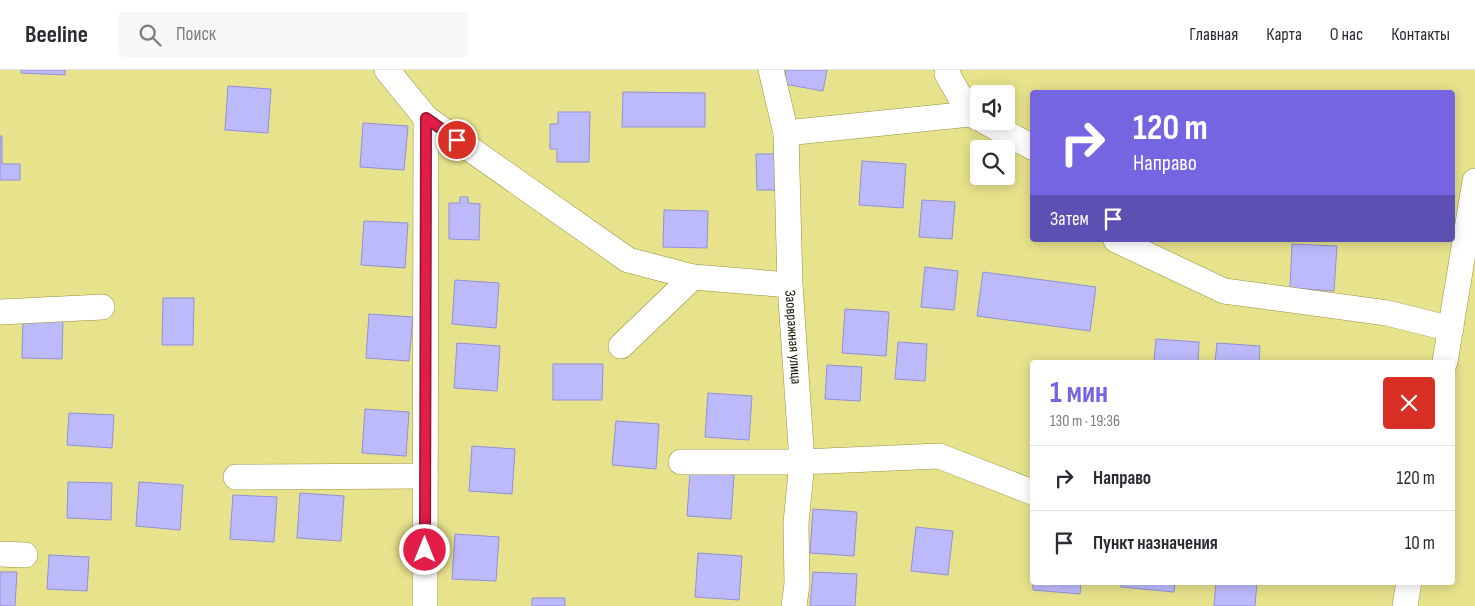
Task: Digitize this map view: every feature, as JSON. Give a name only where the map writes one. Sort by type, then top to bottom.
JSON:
[{"type":"street","points":[[387,70],[426,118],[628,260],[693,277],[790,285]]},
{"type":"street","name":"Заовражная улица","points":[[771,70],[786,133],[790,285],[802,462],[796,523],[797,584],[794,606]]},
{"type":"street","points":[[948,70],[947,74],[970,107]]},
{"type":"street","points":[[425,606],[426,118]]},
{"type":"street","points":[[786,133],[970,119]]},
{"type":"street","points":[[1000,130],[1030,146]]},
{"type":"street","points":[[1445,360],[1475,181]]},
{"type":"street","points":[[1120,242],[1224,291],[1387,313],[1451,328]]},
{"type":"street","points":[[621,346],[693,277]]},
{"type":"street","points":[[0,312],[102,307]]},
{"type":"street","points":[[681,462],[802,462],[939,456],[1030,491]]},
{"type":"street","points":[[236,477],[425,476]]},
{"type":"street","points":[[0,554],[25,555]]},
{"type":"street","points":[[1406,606],[1409,585]]},
{"type":"building","points":[[21,70],[65,70],[65,75],[21,73]]},
{"type":"building","points":[[786,70],[827,70],[823,91],[784,84]]},
{"type":"building","points":[[228,86],[271,89],[268,133],[225,130]]},
{"type":"building","points":[[623,92],[705,93],[705,127],[622,127]]},
{"type":"building","points":[[558,112],[590,112],[589,162],[557,162],[557,149],[550,149],[550,124],[558,124]]},
{"type":"building","points":[[363,123],[408,126],[404,170],[360,167]]},
{"type":"building","points":[[0,136],[2,136],[2,164],[20,164],[20,180],[0,180]]},
{"type":"building","points":[[756,154],[778,154],[779,190],[757,190]]},
{"type":"building","points":[[862,161],[906,164],[903,208],[859,205]]},
{"type":"building","points":[[460,197],[468,197],[468,203],[480,204],[479,240],[449,239],[449,203],[460,203]]},
{"type":"building","points":[[922,200],[955,202],[952,239],[919,237]]},
{"type":"building","points":[[664,210],[708,211],[707,248],[663,247]]},
{"type":"building","points":[[364,221],[408,223],[405,268],[361,265]]},
{"type":"building","points":[[1292,244],[1337,246],[1334,291],[1290,288]]},
{"type":"building","points":[[925,267],[958,271],[954,310],[921,307]]},
{"type":"building","points":[[983,272],[1096,287],[1090,331],[977,316]]},
{"type":"building","points":[[455,280],[499,283],[496,328],[452,324]]},
{"type":"building","points":[[163,298],[194,298],[193,345],[162,345]]},
{"type":"building","points":[[845,309],[889,312],[886,356],[842,353]]},
{"type":"building","points":[[369,314],[413,317],[409,361],[366,358]]},
{"type":"building","points":[[23,315],[63,316],[62,359],[22,358]]},
{"type":"building","points":[[1156,339],[1199,342],[1198,360],[1154,360]]},
{"type":"building","points":[[898,342],[927,344],[925,381],[895,379]]},
{"type":"building","points":[[457,343],[500,346],[497,391],[454,388]]},
{"type":"building","points":[[1217,343],[1260,346],[1259,360],[1215,360]]},
{"type":"building","points":[[553,364],[603,364],[602,400],[553,400]]},
{"type":"building","points":[[827,365],[862,367],[860,401],[825,399]]},
{"type":"building","points":[[708,393],[752,396],[749,440],[705,437]]},
{"type":"building","points":[[365,409],[409,412],[406,456],[362,453]]},
{"type":"building","points":[[69,413],[114,415],[112,448],[67,445]]},
{"type":"building","points":[[616,421],[659,424],[656,469],[612,465]]},
{"type":"building","points":[[472,446],[515,449],[512,494],[469,491]]},
{"type":"building","points":[[690,472],[734,475],[731,519],[687,516]]},
{"type":"building","points":[[68,482],[112,483],[111,520],[67,518]]},
{"type":"building","points":[[139,482],[183,485],[180,530],[136,526]]},
{"type":"building","points":[[300,493],[344,496],[341,541],[297,538]]},
{"type":"building","points":[[233,495],[277,497],[274,542],[230,539]]},
{"type":"building","points":[[813,509],[857,512],[854,556],[810,553]]},
{"type":"building","points":[[916,527],[953,531],[948,575],[911,571]]},
{"type":"building","points":[[455,534],[499,537],[496,581],[452,579]]},
{"type":"building","points":[[698,553],[742,556],[739,600],[695,597]]},
{"type":"building","points":[[49,555],[89,557],[87,591],[47,589]]},
{"type":"building","points":[[0,572],[17,572],[15,606],[0,606]]},
{"type":"building","points":[[813,572],[857,574],[855,606],[810,606]]},
{"type":"building","points":[[1033,585],[1081,585],[1080,594],[1033,590]]},
{"type":"building","points":[[1121,585],[1175,585],[1174,592],[1121,587]]},
{"type":"building","points":[[1216,585],[1257,585],[1255,606],[1214,606]]},
{"type":"building","points":[[532,598],[565,598],[565,606],[532,606]]},
{"type":"route","points":[[425,550],[426,118],[457,140]]}]
